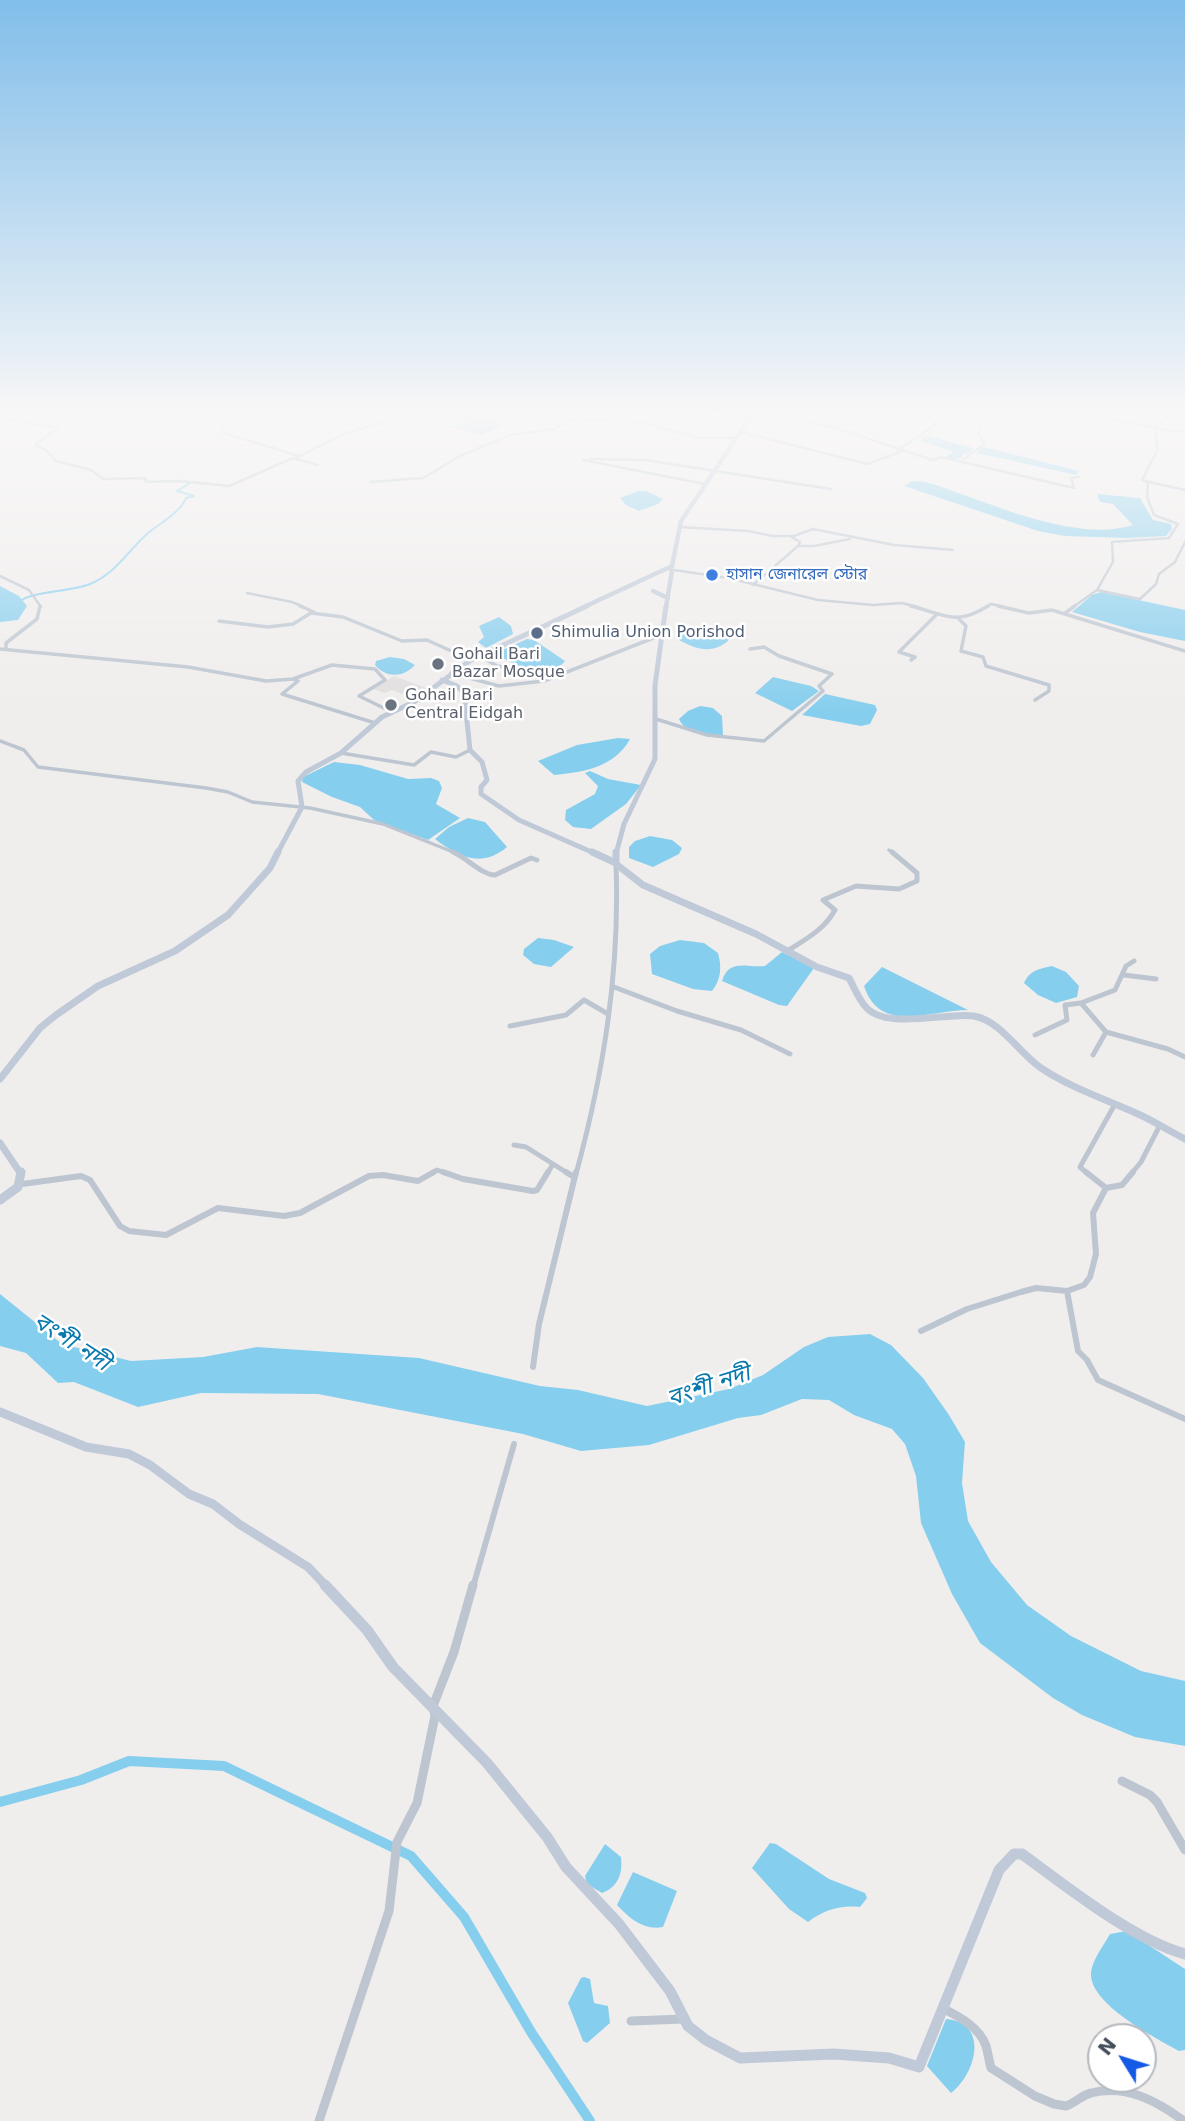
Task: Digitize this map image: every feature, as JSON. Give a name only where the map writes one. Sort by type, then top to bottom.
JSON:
[{"type":"street","points":[[533,1367],[539,1324],[590,1121],[614,987],[618,922],[616,852],[630,813],[645,786],[657,750],[654,740],[661,635],[673,582],[669,570],[674,560],[679,527],[686,515]]},
{"type":"street","points":[[1065,613],[1097,590],[1112,571],[1115,557],[1112,542],[1169,538],[1178,524],[1154,515]]},
{"type":"street","points":[[679,527],[790,536],[813,528],[894,545],[953,550]]},
{"type":"street","points":[[752,586],[798,546],[800,542],[790,536]]},
{"type":"street","points":[[798,546],[814,546],[856,538]]},
{"type":"street","points":[[1097,590],[1140,599],[1156,584],[1159,573],[1175,562],[1185,542]]},
{"type":"street","points":[[0,1079],[40,1028],[56,1015],[98,986],[175,951],[228,915],[270,869],[302,807],[298,781],[306,772],[341,754],[382,717],[414,702],[471,660],[565,618],[601,597],[669,570],[728,578],[818,600],[873,605],[902,603],[959,620],[966,626],[961,651],[982,657],[986,666],[1049,685],[1049,691],[1035,701]]},
{"type":"street","points":[[0,576],[23,585],[41,607],[40,615],[6,643],[6,649]]},
{"type":"street","points":[[653,591],[668,598]]},
{"type":"street","points":[[247,593],[292,602],[314,612],[343,617],[402,641],[427,640],[471,660]]},
{"type":"street","points":[[959,620],[970,617],[991,604],[1029,613],[1052,610],[1185,651]]},
{"type":"street","points":[[219,621],[245,625],[290,626],[314,612]]},
{"type":"street","points":[[911,660],[915,657],[899,652],[907,640],[917,635],[937,614]]},
{"type":"street","points":[[451,673],[499,686],[544,681],[661,635]]},
{"type":"street","points":[[656,719],[678,724],[684,729],[707,736],[764,741],[823,691],[819,686],[832,674],[779,656],[764,647],[750,649]]},
{"type":"street","points":[[0,649],[188,667],[259,681],[293,679],[326,666],[375,669],[385,680],[359,696],[392,712]]},
{"type":"street","points":[[480,656],[497,666],[541,671]]},
{"type":"street","points":[[293,679],[298,683],[282,694],[375,723]]},
{"type":"street","points":[[442,680],[460,687],[468,699],[466,718],[473,737],[470,750]]},
{"type":"street","points":[[0,741],[24,750],[38,767],[206,788],[253,802],[274,802],[383,824],[467,858],[489,876],[531,858],[537,860]]},
{"type":"street","points":[[341,754],[414,765],[431,752],[456,757],[470,750]]},
{"type":"street","points":[[470,750],[484,766],[486,780],[480,792],[488,801],[519,820],[616,864],[643,885],[756,934],[817,967],[849,978],[865,1007],[874,1014],[920,1020],[956,1015],[976,1016],[995,1026],[1034,1063],[1050,1073],[1084,1092],[1115,1104],[1185,1139]]},
{"type":"street","points":[[787,951],[824,927],[831,919],[835,910],[823,900],[856,886],[899,889],[917,881],[917,873],[889,850]]},
{"type":"street","points":[[1035,1035],[1067,1020],[1065,1005],[1082,1003],[1109,994],[1124,975],[1126,966],[1134,961]]},
{"type":"street","points":[[1124,975],[1156,979]]},
{"type":"street","points":[[614,987],[677,1011],[741,1030],[790,1054]]},
{"type":"street","points":[[510,1026],[566,1015],[584,1000],[608,1014]]},
{"type":"street","points":[[1082,1003],[1106,1032],[1168,1049],[1185,1057]]},
{"type":"street","points":[[1093,1055],[1106,1032]]},
{"type":"street","points":[[1115,1104],[1080,1167],[1106,1188],[1122,1185],[1140,1165],[1160,1125]]},
{"type":"street","points":[[0,1143],[18,1164],[23,1176],[22,1184],[15,1192],[0,1200]]},
{"type":"street","points":[[514,1145],[526,1147],[574,1177]]},
{"type":"street","points":[[22,1184],[81,1176],[90,1180],[120,1226],[129,1231],[166,1235],[218,1208],[284,1216],[300,1213],[369,1176],[383,1175],[418,1181],[437,1170],[463,1179],[533,1191],[537,1190],[553,1164]]},
{"type":"street","points":[[921,1331],[967,1309],[1021,1292],[1036,1288],[1067,1292],[1084,1285],[1090,1277],[1096,1254],[1093,1213],[1106,1188]]},
{"type":"street","points":[[1067,1292],[1078,1351],[1087,1360],[1098,1381],[1185,1419]]},
{"type":"street","points":[[0,1412],[86,1447],[129,1454],[150,1465],[189,1494],[213,1504],[239,1524],[308,1567],[316,1579],[347,1606],[393,1667],[487,1763],[547,1837],[566,1867],[619,1924],[670,1991],[688,2026],[706,2040],[740,2058],[834,2054],[889,2058],[919,2067],[999,1870],[1008,1857],[1015,1853],[1022,1854],[1124,1923],[1173,1952],[1185,1954]]},
{"type":"street","points":[[319,2121],[389,1911],[397,1842],[417,1802],[435,1716],[433,1706],[454,1652],[514,1444]]},
{"type":"street","points":[[1122,1782],[1150,1795],[1157,1802],[1185,1850]]},
{"type":"street","points":[[944,2009],[955,2014],[978,2034],[986,2046],[991,2068],[1017,2086],[1057,2105],[1071,2106],[1090,2094],[1130,2091],[1160,2104],[1184,2121]]},
{"type":"street","points":[[631,2021],[684,2019]]},
{"type":"shaded area","points":[[394,676],[429,689],[412,698],[392,690],[385,693],[373,689]]},
{"type":"water","points":[[990,515],[1024,515],[1070,527],[1113,529],[1133,525],[1123,515],[1150,515],[1153,520],[1171,524],[1172,529],[1166,536],[1128,538],[1065,536],[1038,531]]},
{"type":"water","points":[[0,586],[19,596],[27,606],[18,620],[0,622]]},
{"type":"water","points":[[1101,592],[1185,610],[1185,641],[1140,632],[1072,612],[1092,595]]},
{"type":"water","points":[[499,617],[511,626],[513,634],[486,648],[478,642],[484,637],[479,626]]},
{"type":"water","points":[[687,626],[709,628],[729,635],[728,641],[710,649],[692,646],[679,640],[677,633]]},
{"type":"water","points":[[527,639],[534,640],[565,661],[558,667],[541,671],[511,663],[496,653]]},
{"type":"water","points":[[390,657],[404,659],[415,665],[395,675],[384,672],[375,665],[376,661]]},
{"type":"water","points":[[773,677],[811,686],[819,691],[792,711],[755,693]]},
{"type":"water","points":[[825,694],[875,705],[877,710],[870,724],[861,726],[802,715]]},
{"type":"water","points":[[700,706],[713,708],[722,716],[723,736],[698,733],[682,724],[679,719]]},
{"type":"water","points":[[618,738],[630,739],[623,749],[607,762],[587,770],[554,775],[538,761],[577,745]]},
{"type":"water","points":[[334,762],[360,765],[408,779],[431,778],[439,781],[442,788],[436,804],[460,818],[428,840],[374,820],[360,807],[302,782],[303,777]]},
{"type":"water","points":[[590,771],[608,779],[641,785],[626,804],[591,829],[573,827],[565,820],[566,810],[595,794],[598,786],[585,773]]},
{"type":"water","points":[[468,818],[485,822],[507,847],[489,857],[471,858],[453,851],[435,839],[449,827]]},
{"type":"water","points":[[650,836],[672,840],[682,848],[679,854],[653,867],[629,858],[629,847],[635,841]]},
{"type":"water","points":[[538,938],[574,947],[551,967],[534,964],[523,955],[524,949]]},
{"type":"water","points":[[680,940],[704,943],[718,953],[720,973],[712,991],[693,989],[652,974],[650,954],[660,946]]},
{"type":"water","points":[[782,952],[814,968],[787,1006],[722,981],[729,969],[739,966],[765,966]]},
{"type":"water","points":[[1052,966],[1066,972],[1079,986],[1077,997],[1056,1003],[1038,995],[1024,983],[1032,973]]},
{"type":"water","points":[[882,967],[968,1010],[908,1016],[894,1015],[882,1010],[872,1001],[864,986]]},
{"type":"water","points":[[0,1294],[62,1344],[131,1361],[203,1357],[257,1347],[419,1358],[540,1386],[578,1390],[647,1406],[729,1389],[763,1375],[804,1347],[828,1337],[870,1334],[891,1345],[923,1378],[965,1442],[962,1483],[968,1521],[991,1562],[1027,1605],[1071,1636],[1141,1671],[1185,1681],[1185,1746],[1135,1737],[1082,1715],[1053,1698],[980,1643],[952,1594],[921,1523],[916,1476],[905,1444],[892,1429],[854,1415],[829,1400],[802,1399],[761,1415],[738,1418],[649,1445],[581,1451],[523,1434],[318,1394],[201,1393],[138,1407],[74,1382],[58,1383],[26,1353],[0,1346]]},
{"type":"water","points":[[770,1843],[776,1844],[829,1879],[865,1893],[867,1898],[860,1907],[832,1909],[808,1922],[789,1909],[752,1868]]},
{"type":"water","points":[[605,1844],[621,1857],[621,1869],[616,1883],[602,1893],[587,1884],[585,1876]]},
{"type":"water","points":[[633,1872],[677,1891],[663,1927],[643,1925],[617,1905]]},
{"type":"water","points":[[1127,1931],[1185,1969],[1185,2050],[1179,2051],[1157,2038],[1157,2023],[1132,2023],[1126,2019],[1112,2008],[1093,1985],[1092,1968],[1110,1934]]},
{"type":"water","points":[[584,1977],[590,1979],[594,2003],[608,2006],[610,2023],[587,2043],[583,2041],[568,2003]]},
{"type":"water","points":[[946,2019],[960,2023],[969,2030],[974,2039],[972,2062],[967,2074],[951,2093],[927,2066]]},
{"type":"waterway","points":[[22,600],[99,580],[147,534],[173,515]]},
{"type":"waterway","points":[[0,1802],[81,1780],[129,1761],[224,1766],[411,1856],[464,1917],[531,2032],[590,2121]]},
{"type":"place","name":"হাসান জেনারেল স্টোর","points":[[712,575]]},
{"type":"place","name":"Shimulia Union Porishod","points":[[537,633]]},
{"type":"place","name":"Gohail Bari Bazar Mosque","points":[[438,664]]},
{"type":"place","name":"Gohail Bari Central Eidgah","points":[[391,705]]},
{"type":"water label","name":"বংশী নদী","points":[[71,1343]]},
{"type":"water label","name":"বংশী নদী","points":[[709,1387]]}]
